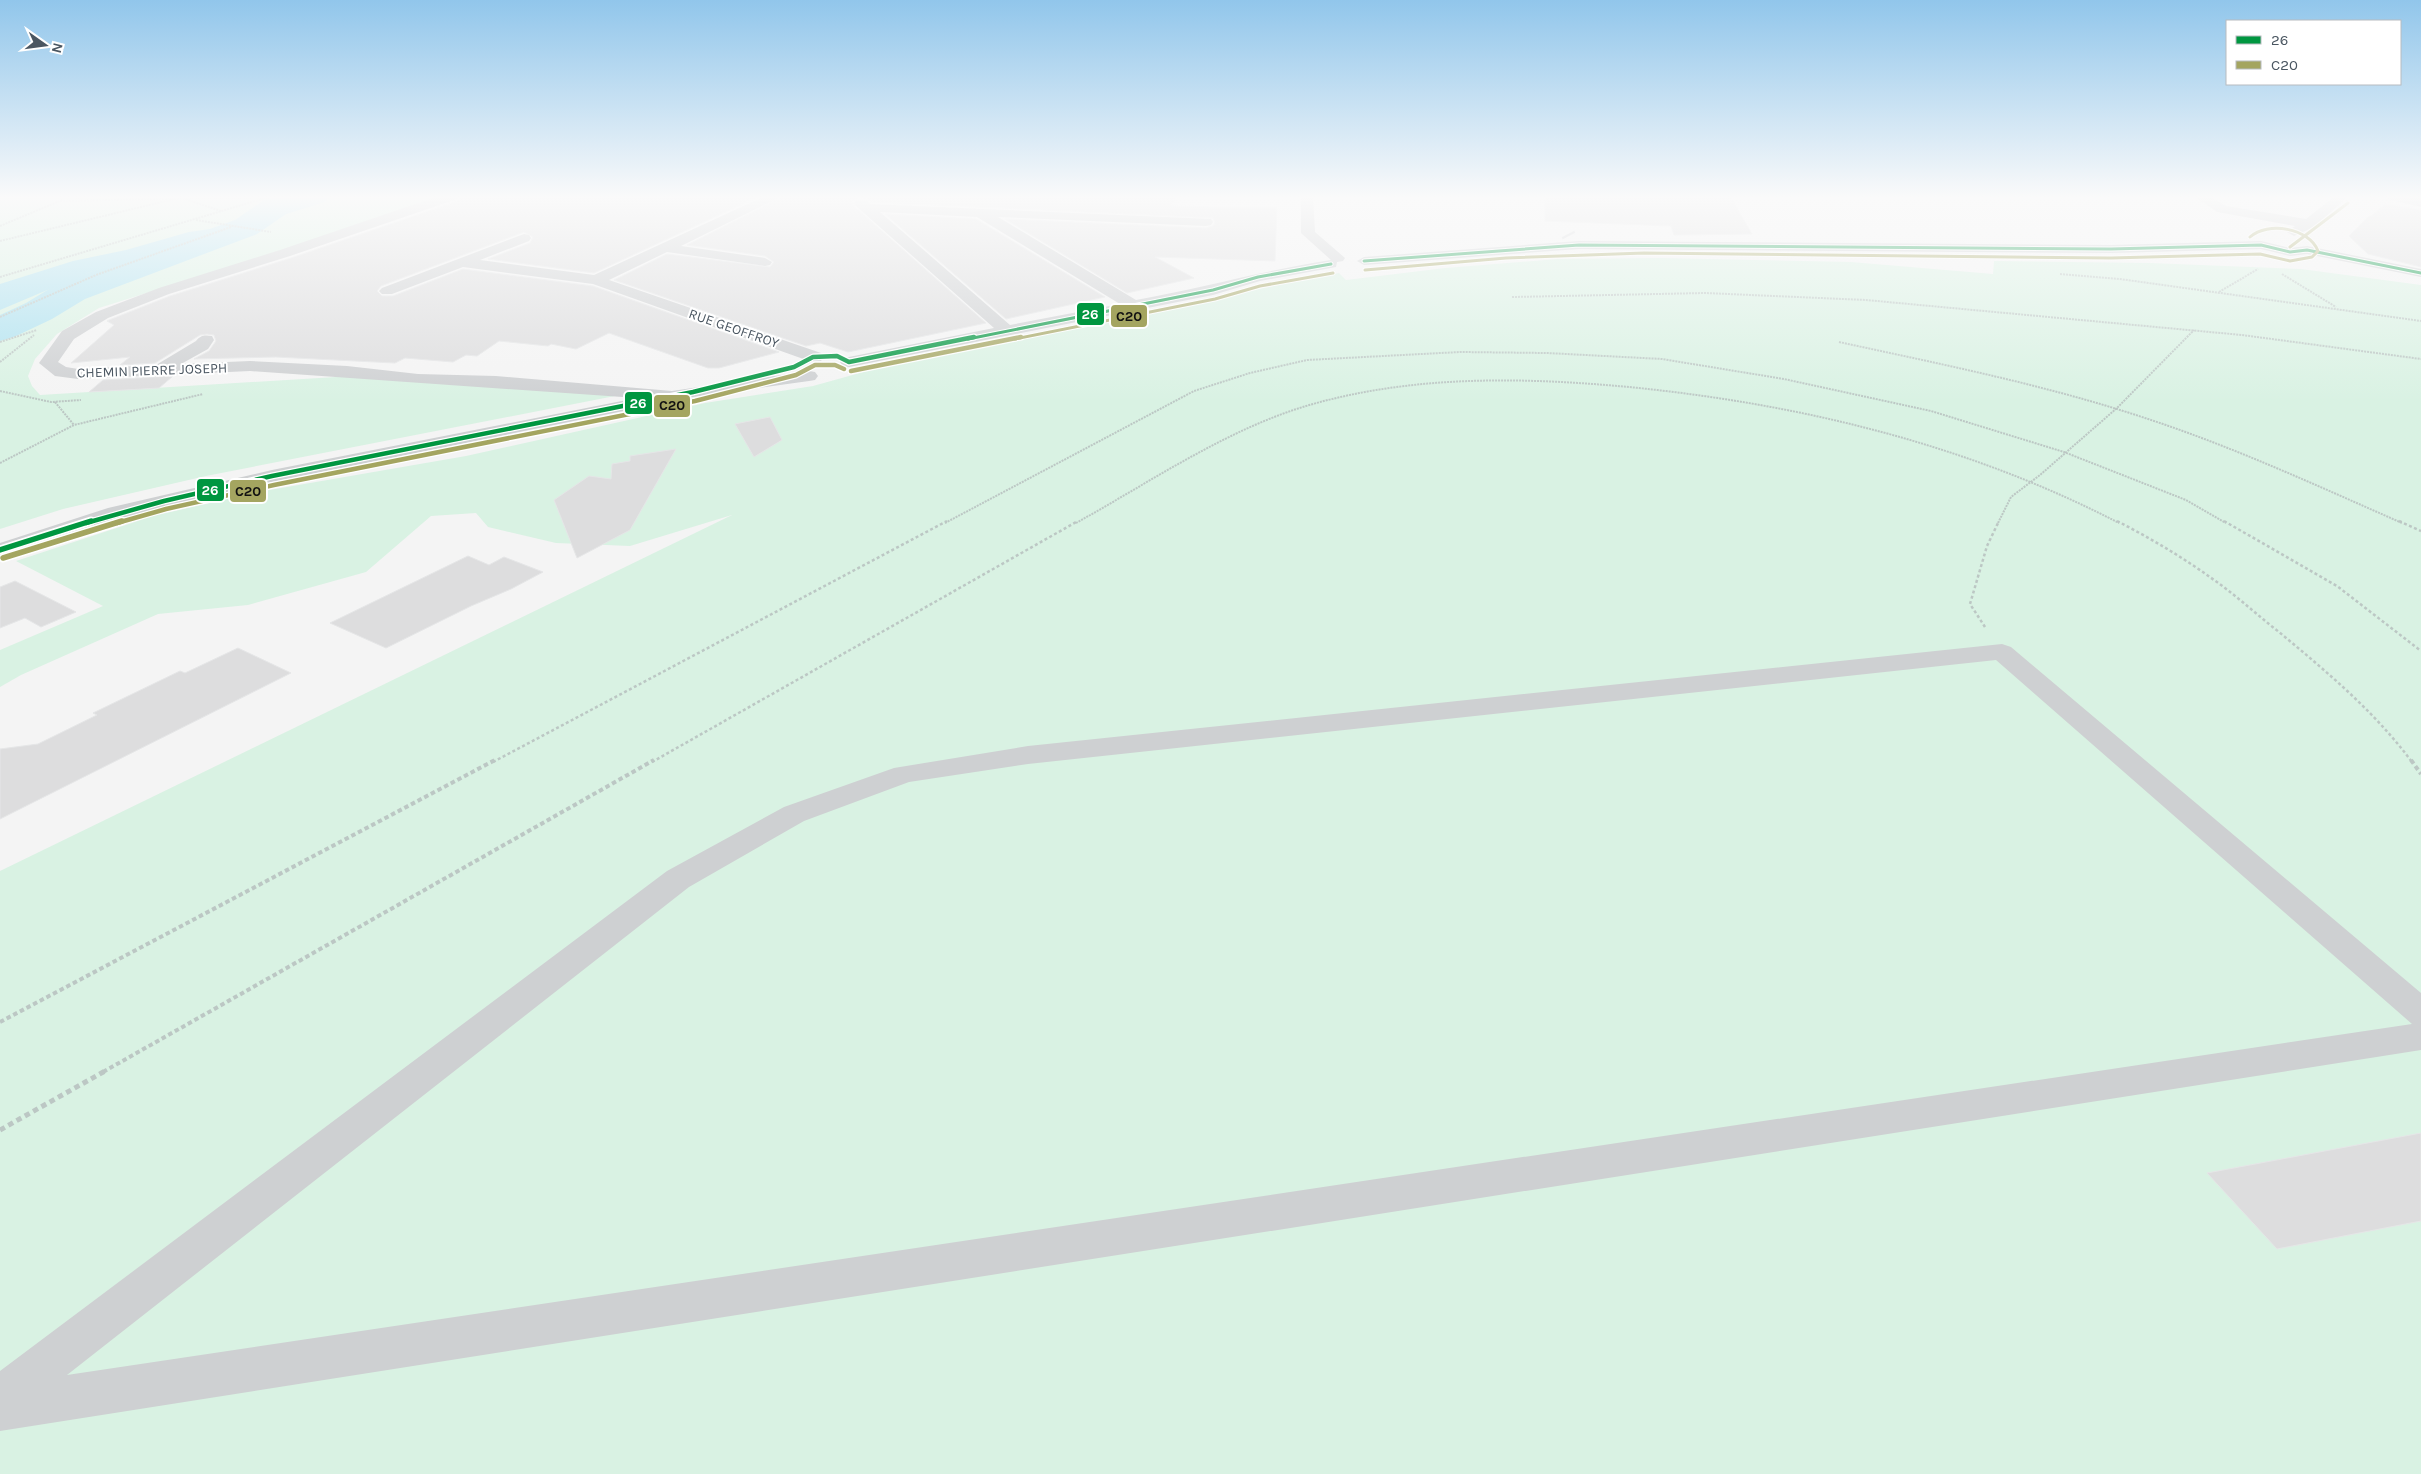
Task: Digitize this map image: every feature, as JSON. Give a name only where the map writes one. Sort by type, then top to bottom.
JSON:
[{"type":"street","name":"CHEMIN PIERRE JOSEPH","points":[[247,265],[164,291],[102,315],[68,335],[48,363],[61,372],[78,374],[250,366],[347,370],[418,380],[496,381],[628,390],[672,396]]},
{"type":"street","name":"RUE GEOFFROY","points":[[387,291],[454,265]]},
{"type":"street","name":"RUE GEOFFROY","points":[[482,265],[596,280],[815,357]]},
{"type":"street","points":[[596,280],[629,265]]},
{"type":"street","points":[[931,265],[1006,331]]},
{"type":"street","points":[[1067,265],[1133,305]]},
{"type":"street","points":[[802,372],[805,359],[837,356],[849,362],[1214,290],[1258,277],[1316,265]]},
{"type":"street","points":[[1337,265],[1338,267],[1356,268],[1364,265]]},
{"type":"street","points":[[2381,265],[2421,273]]},
{"type":"street","points":[[157,370],[202,345],[206,340]]},
{"type":"street","points":[[0,550],[67,528],[182,496],[693,392],[802,372],[838,373],[849,366],[849,362]]},
{"type":"street","points":[[0,1399],[678,879],[794,814],[904,774],[1028,755],[2002,652],[2421,1013]]},
{"type":"street","points":[[0,1408],[2421,1036]]},
{"type":"path","points":[[0,277],[42,265]]},
{"type":"path","points":[[0,317],[96,275],[131,265]]},
{"type":"path","points":[[2218,292],[2260,268]]},
{"type":"path","points":[[2279,270],[2284,277],[2338,309]]},
{"type":"path","points":[[2053,274],[2120,279],[2421,321]]},
{"type":"path","points":[[1512,296],[1706,293],[1835,299],[2002,311],[2194,330],[2369,350],[2421,359]]},
{"type":"path","points":[[0,342],[41,329]]},
{"type":"path","points":[[2002,652],[1970,604],[1988,546],[2011,497],[2117,408],[2194,330]]},
{"type":"path","points":[[1839,342],[2036,385],[2117,408],[2218,445],[2421,530]]},
{"type":"path","points":[[0,1022],[1194,392],[1250,373],[1307,360],[1460,352],[1547,353],[1662,360],[1784,379],[1931,411],[2064,452],[2186,500],[2336,586],[2421,652]]},
{"type":"path","points":[[0,1130],[1254,424],[1309,405],[1366,392],[1426,385],[1516,380],[1665,389],[1713,395],[1825,417],[1914,441],[2032,481],[2120,522],[2213,579],[2317,663],[2385,728],[2421,774]]},
{"type":"path","points":[[0,391],[51,402]]},
{"type":"path","points":[[0,463],[74,425],[152,408],[211,392]]},
{"type":"path","points":[[55,402],[58,409],[72,420],[74,425]]},
{"type":"green space","points":[[0,265],[236,265],[99,308],[57,334],[35,359],[28,376],[32,386],[40,395],[352,376],[625,394],[206,476],[63,509],[0,529]]},
{"type":"green space","points":[[1485,265],[1884,265],[1993,274],[1994,265],[2195,265],[2301,269],[2421,285],[2421,1474],[0,1474],[0,871],[732,515],[630,546],[556,543],[488,527],[476,513],[431,516],[366,572],[248,605],[158,614],[21,675],[0,687],[0,650],[103,606],[16,561],[153,516],[258,492],[466,456],[705,403],[813,386],[867,371],[1339,273],[1346,280]]},
{"type":"water","points":[[61,265],[112,265],[90,272],[0,310],[0,284]]},
{"type":"building","points":[[269,265],[437,265],[381,286],[377,291],[382,296],[393,296],[463,269],[593,286],[779,352],[719,368],[708,368],[609,333],[576,349],[551,344],[548,346],[499,341],[477,356],[466,355],[453,362],[405,358],[395,363],[276,357],[194,359],[209,351],[216,341],[214,335],[207,334],[200,335],[155,363],[120,365],[130,357],[71,363],[114,325],[107,321],[170,296]]},
{"type":"building","points":[[532,265],[612,265],[594,273]]},
{"type":"building","points":[[645,265],[752,265],[770,267],[772,265],[920,265],[986,323],[848,352],[820,343],[806,346],[614,280]]},
{"type":"building","points":[[944,265],[1052,265],[1105,297],[1006,319]]},
{"type":"building","points":[[1080,265],[1169,265],[1194,278],[1127,293]]},
{"type":"building","points":[[173,376],[159,388],[89,392],[103,380]]},
{"type":"building","points":[[770,417],[782,440],[754,457],[735,424]]},
{"type":"building","points":[[676,449],[630,530],[577,558],[554,500],[589,476],[611,479],[612,464],[630,461],[630,456]]},
{"type":"building","points":[[468,556],[489,565],[504,557],[543,572],[386,648],[330,623]]},
{"type":"building","points":[[15,581],[76,612],[41,627],[25,618],[0,628],[0,587]]},
{"type":"building","points":[[238,648],[291,673],[0,819],[0,749],[38,744],[97,715],[93,713],[180,671],[185,673]]},
{"type":"building","points":[[2421,1133],[2421,1221],[2277,1249],[2207,1173]]},
{"type":"waterway","points":[[0,329],[39,311],[72,291],[143,265]]},
{"type":"transit line","name":"26","points":[[849,362],[1213,290],[1258,277],[1327,265]]},
{"type":"transit line","name":"C20","points":[[1365,270],[1426,265]]},
{"type":"transit line","name":"26","points":[[2380,265],[2421,273]]},
{"type":"transit line","name":"C20","points":[[851,371],[1215,299],[1260,286],[1333,273]]},
{"type":"transit line","name":"26","points":[[0,550],[67,528],[164,501],[272,476],[693,392],[794,367],[813,357],[837,356],[849,362]]},
{"type":"transit line","name":"C20","points":[[3,558],[70,536],[166,509],[274,485],[695,401],[796,375],[815,365],[835,365],[844,369]]}]
